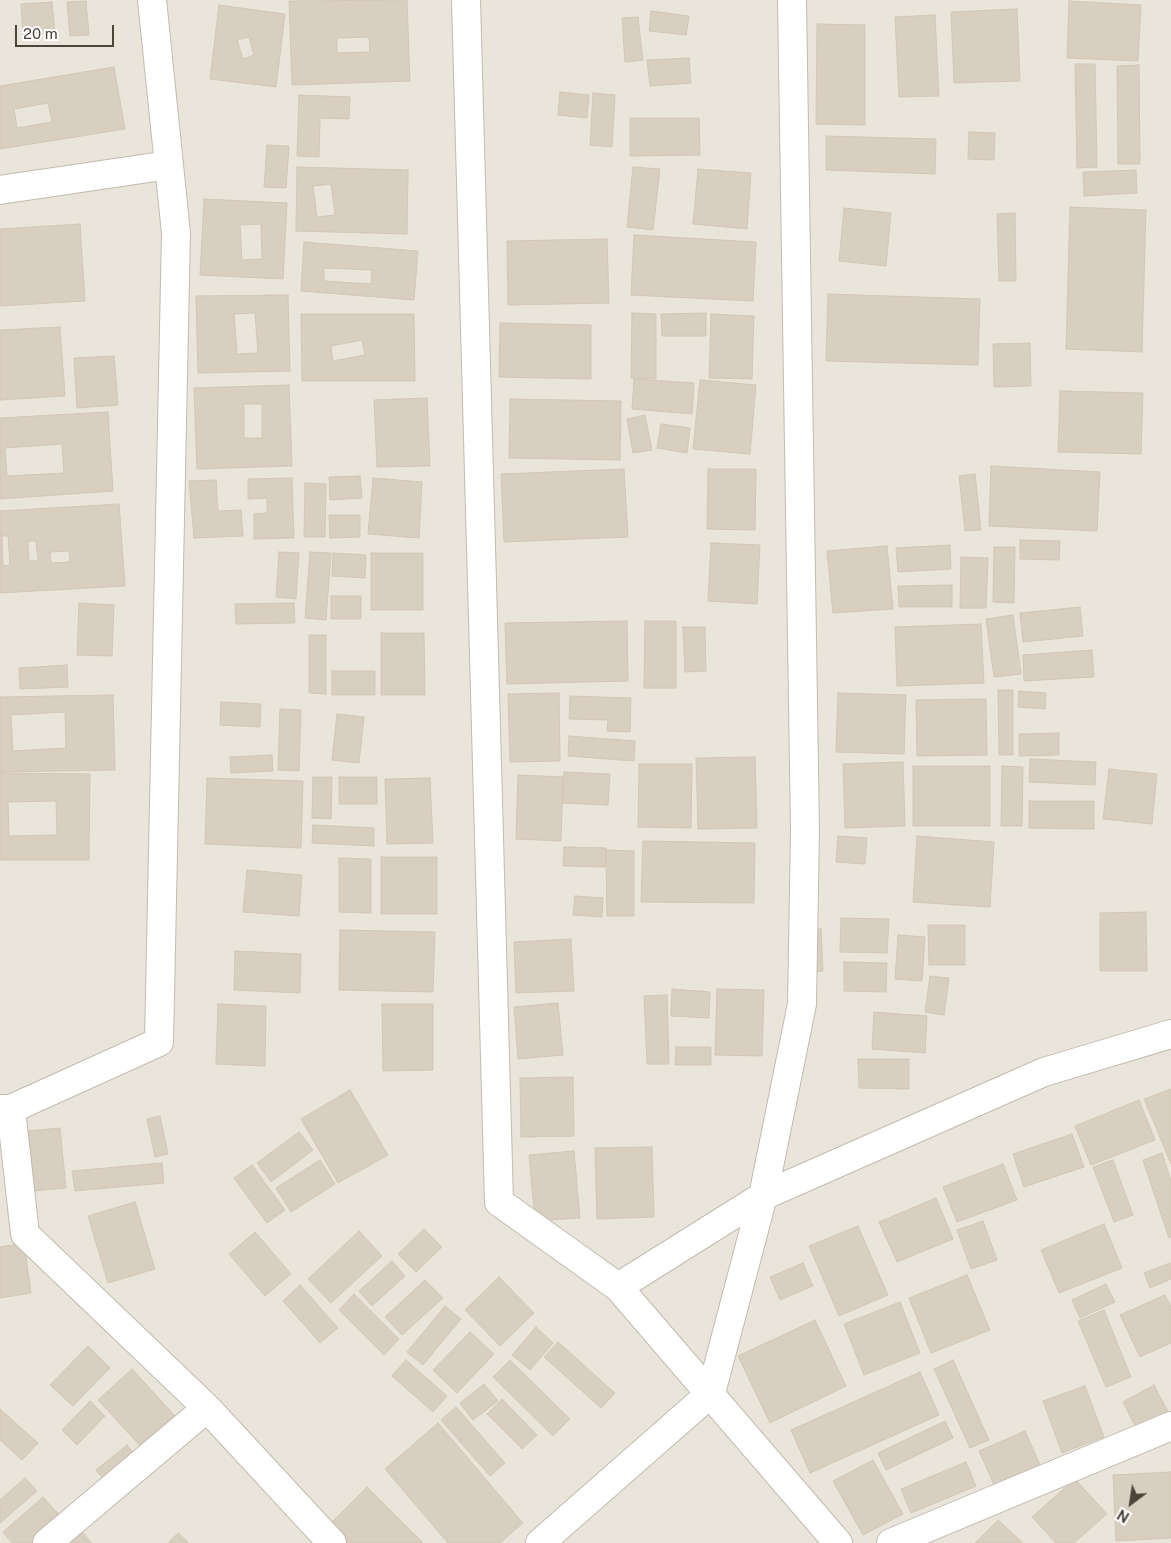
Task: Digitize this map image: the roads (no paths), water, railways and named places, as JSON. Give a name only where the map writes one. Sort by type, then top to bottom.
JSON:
[{"type":"street","points":[[152,0],[176,233],[159,1042],[6,1109],[25,1234],[207,1408],[332,1543]]},
{"type":"street","points":[[466,0],[500,1202],[618,1287],[838,1543]]},
{"type":"street","points":[[540,1543],[711,1393],[763,1196],[802,1004],[805,830],[792,0]]},
{"type":"street","points":[[0,190],[169,165]]},
{"type":"street","points":[[618,1287],[763,1196],[1044,1072],[1171,1034]]},
{"type":"street","points":[[46,1543],[207,1408]]},
{"type":"street","points":[[891,1543],[1171,1426]]}]
